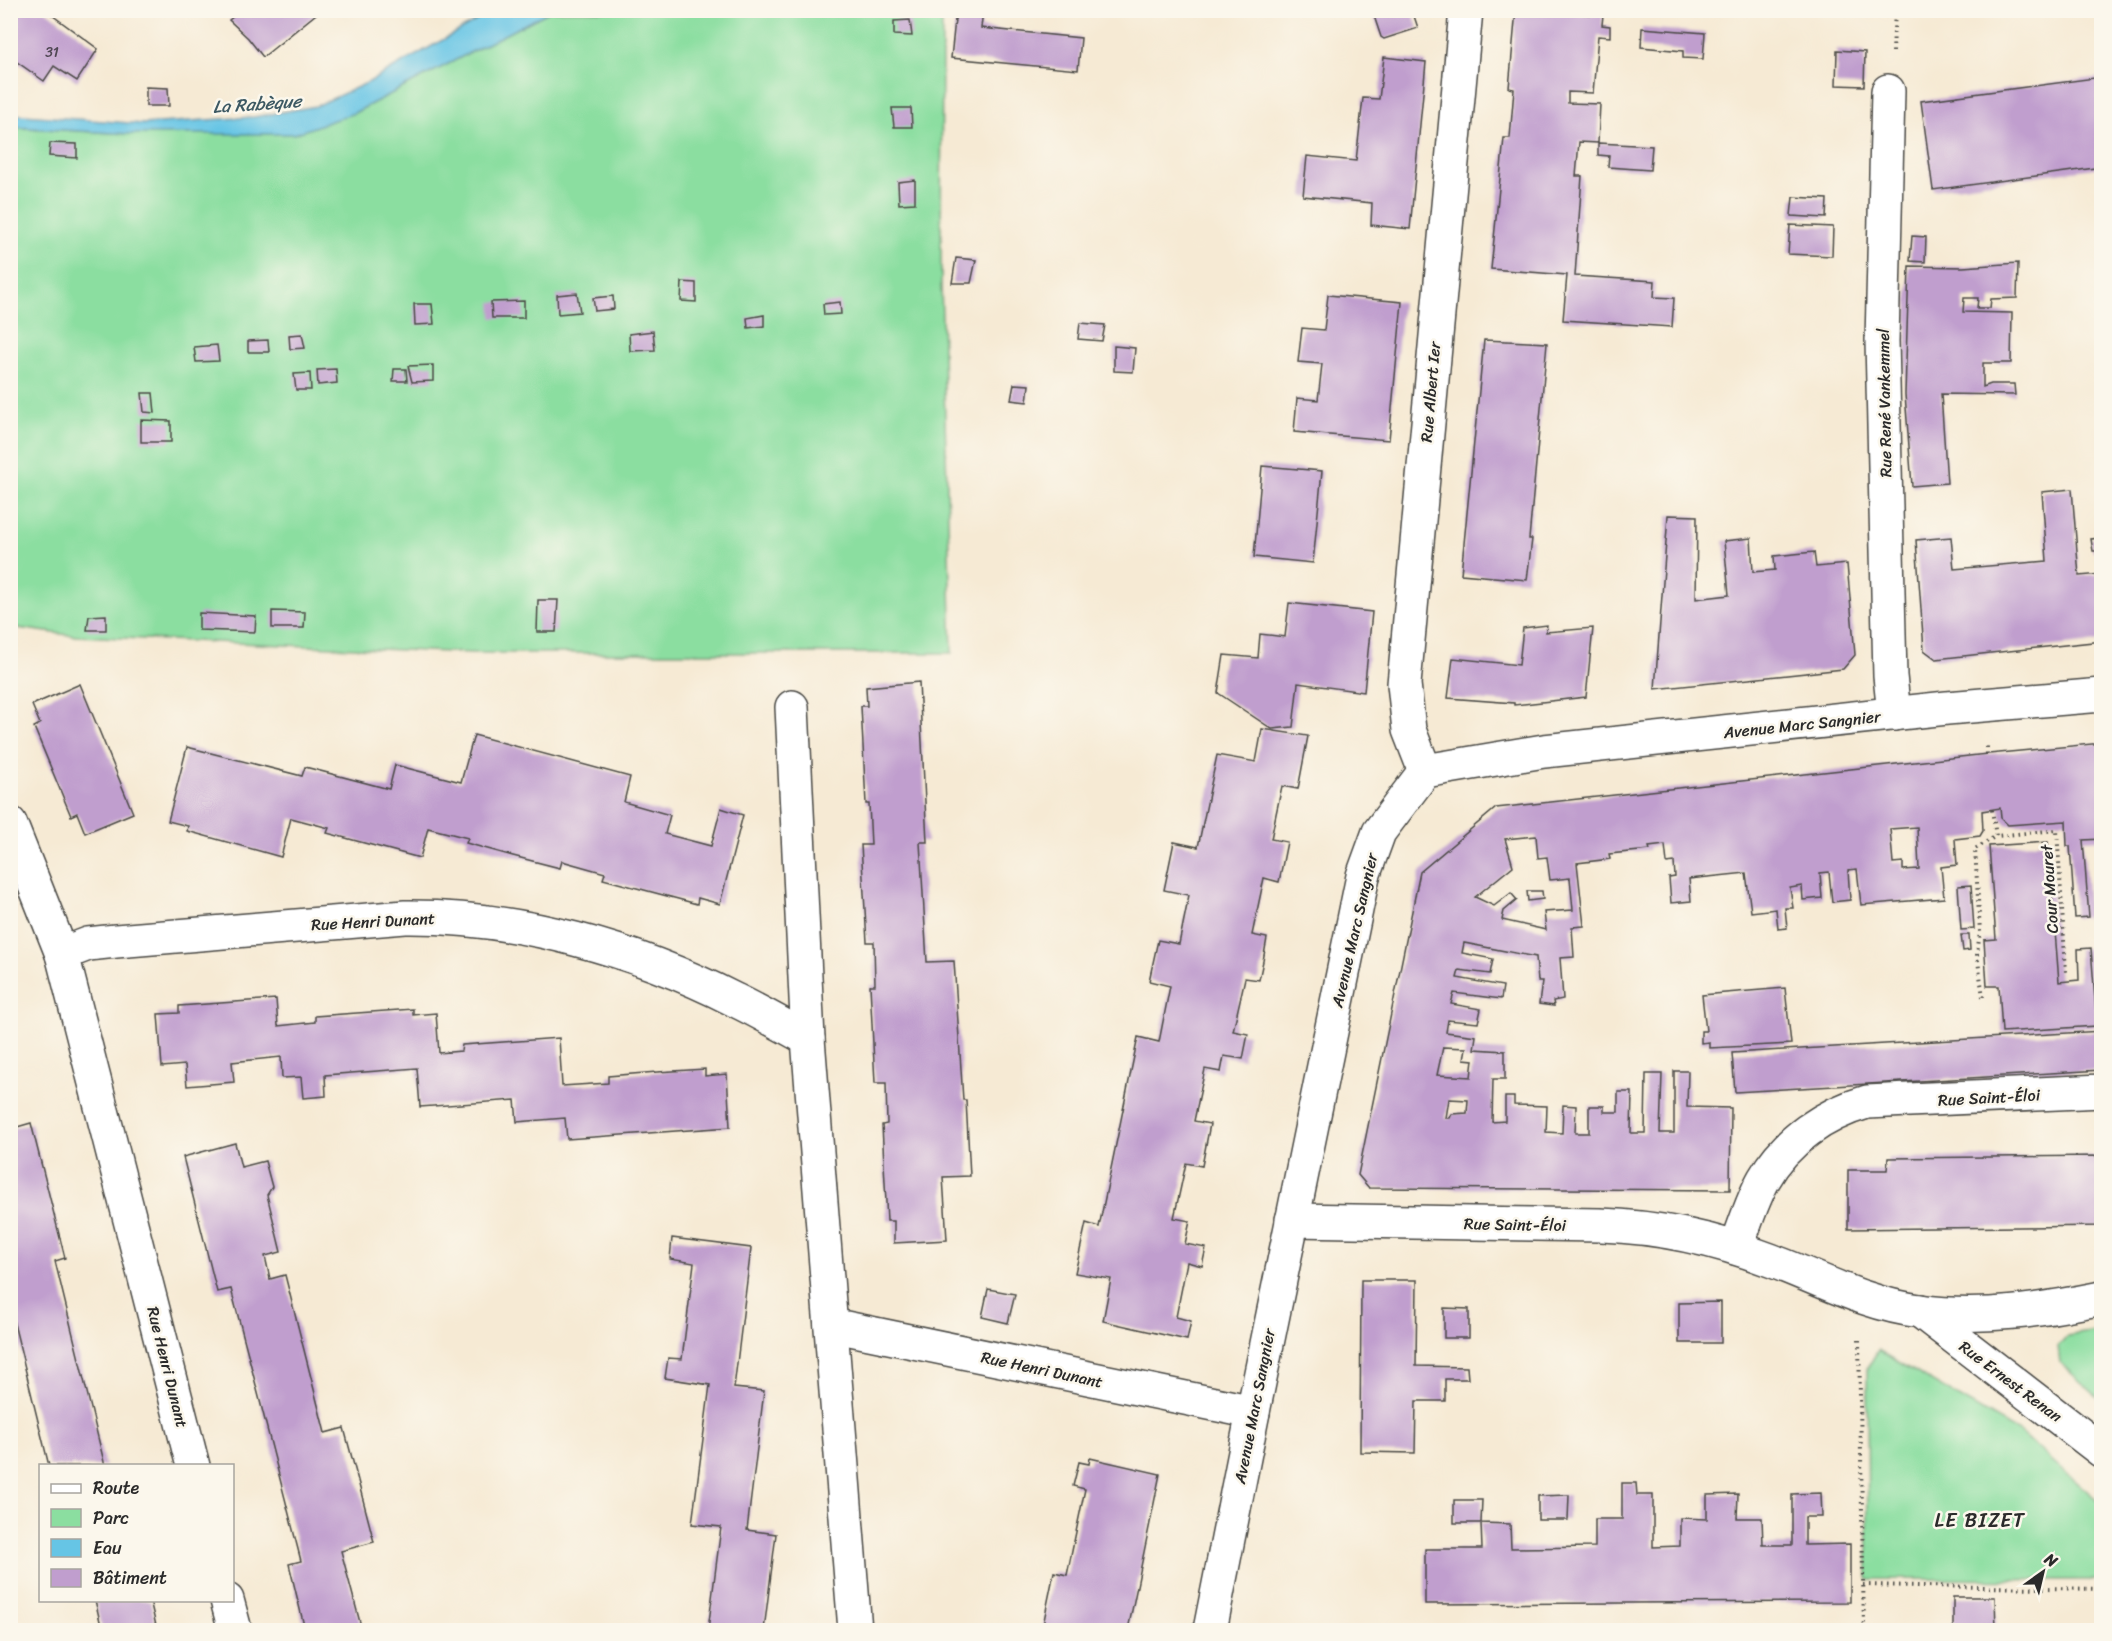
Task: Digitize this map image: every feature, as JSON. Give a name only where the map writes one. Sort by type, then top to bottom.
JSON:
[{"type":"street","name":"Rue Albert Ier","points":[[1425,771],[1409,730],[1404,684],[1466,10]]},
{"type":"street","name":"Rue René Vankemmel","points":[[1888,91],[1882,341],[1890,676],[1894,714]]},
{"type":"street","name":"Avenue Marc Sangnier","points":[[1210,1630],[1363,876],[1379,832],[1425,771],[1544,751],[1894,714],[2102,695]]},
{"type":"street","points":[[792,707],[808,1040],[855,1630]]},
{"type":"street","name":"Rue Henri Dunant","points":[[10,823],[63,954],[192,1464]]},
{"type":"street","name":"Rue Henri Dunant","points":[[63,954],[88,944],[116,940],[434,916],[473,920],[550,933],[648,962],[735,1000],[808,1040]]},
{"type":"street","name":"Rue Saint-Éloi","points":[[1736,1248],[1764,1178],[1779,1158],[1820,1121],[1844,1108],[1867,1102],[2102,1091]]},
{"type":"street","name":"Rue Saint-Éloi","points":[[1292,1220],[1632,1226],[1678,1233],[1736,1248],[1859,1297],[1920,1311],[1991,1314],[2102,1298]]},
{"type":"street","name":"Rue Ernest Renan","points":[[1920,1311],[2102,1451]]},
{"type":"street","name":"Rue Henri Dunant","points":[[831,1325],[1253,1412]]},
{"type":"street","points":[[228,1602],[235,1630]]},
{"type":"path","points":[[1983,997],[1977,954],[1980,932],[1976,849],[1996,836],[1992,810]]},
{"type":"path","name":"Cour Mouret","points":[[1996,836],[2057,830],[2066,972]]},
{"type":"path","points":[[1859,1297],[1864,1630]]},
{"type":"path","points":[[1863,1585],[2102,1589]]},
{"type":"green space","points":[[550,11],[942,11],[941,284],[952,653],[472,653],[76,636],[11,627],[10,127],[130,134],[354,113]]},
{"type":"green space","points":[[2102,1330],[2101,1400],[2060,1363],[2058,1346],[2067,1336]]},
{"type":"green space","points":[[1878,1350],[2020,1433],[2101,1503],[2101,1580],[1868,1579],[1867,1369]]},
{"type":"water","points":[[495,10],[550,11],[354,113],[294,134],[130,134],[11,127],[11,114],[143,124],[254,117],[316,106],[369,82]]},
{"type":"building","points":[[10,10],[45,10],[98,49],[77,81],[54,66],[44,81],[10,57]]},
{"type":"building","points":[[242,10],[321,10],[263,57],[248,38],[229,20]]},
{"type":"building","points":[[956,10],[983,10],[981,28],[1081,38],[1078,70],[951,58]]},
{"type":"building","points":[[1372,10],[1412,10],[1418,28],[1384,39],[1381,37]]},
{"type":"building","points":[[1516,10],[1575,10],[1575,14],[1603,15],[1602,25],[1610,26],[1610,37],[1598,36],[1593,93],[1568,92],[1568,103],[1600,104],[1598,143],[1579,142],[1576,176],[1582,176],[1575,276],[1655,281],[1654,297],[1674,298],[1672,327],[1563,320],[1567,275],[1491,269],[1504,138],[1510,138],[1514,89],[1509,88]]},
{"type":"building","points":[[910,20],[912,36],[894,35],[894,21]]},
{"type":"building","points":[[1642,28],[1705,33],[1703,59],[1683,58],[1683,51],[1641,47]]},
{"type":"building","points":[[1837,50],[1865,52],[1864,86],[1836,85]]},
{"type":"building","points":[[1384,57],[1426,62],[1410,229],[1371,225],[1372,203],[1303,196],[1307,156],[1356,161],[1363,98],[1379,99]]},
{"type":"building","points":[[2102,77],[2102,167],[1933,190],[1921,101]]},
{"type":"building","points":[[146,87],[168,88],[169,106],[146,106]]},
{"type":"building","points":[[892,108],[911,108],[912,127],[894,127]]},
{"type":"building","points":[[50,143],[77,144],[77,158],[49,156]]},
{"type":"building","points":[[1598,143],[1652,146],[1650,170],[1608,167],[1609,156],[1598,155]]},
{"type":"building","points":[[915,180],[915,203],[899,204],[898,182]]},
{"type":"building","points":[[1793,197],[1827,199],[1826,218],[1791,216]]},
{"type":"building","points":[[1790,225],[1833,227],[1832,256],[1788,254]]},
{"type":"building","points":[[1912,236],[1926,237],[1925,262],[1910,261]]},
{"type":"building","points":[[956,258],[976,260],[971,283],[952,283]]},
{"type":"building","points":[[2018,263],[2017,298],[1991,299],[1990,308],[1977,308],[1978,298],[1964,298],[1963,312],[2012,313],[2011,363],[1983,363],[1983,387],[1991,384],[2014,384],[2015,395],[1941,394],[1947,483],[1912,486],[1905,394],[1909,266],[1963,267]]},
{"type":"building","points":[[682,282],[696,283],[696,302],[681,301]]},
{"type":"building","points":[[577,293],[580,312],[558,314],[557,295]]},
{"type":"building","points":[[1328,295],[1402,302],[1389,440],[1294,432],[1297,398],[1318,400],[1322,364],[1298,362],[1302,328],[1324,330]]},
{"type":"building","points":[[613,296],[614,309],[595,311],[593,298]]},
{"type":"building","points":[[524,301],[524,318],[492,318],[491,302]]},
{"type":"building","points":[[840,302],[841,314],[824,315],[823,304]]},
{"type":"building","points":[[414,304],[432,304],[434,324],[415,325]]},
{"type":"building","points":[[764,315],[764,326],[748,328],[747,318]]},
{"type":"building","points":[[1080,323],[1105,325],[1102,341],[1078,339]]},
{"type":"building","points":[[653,331],[655,350],[630,351],[629,334]]},
{"type":"building","points":[[302,334],[305,348],[290,349],[289,335]]},
{"type":"building","points":[[268,340],[269,352],[248,352],[248,341]]},
{"type":"building","points":[[1484,340],[1547,343],[1527,580],[1461,574]]},
{"type":"building","points":[[217,345],[219,361],[196,362],[194,347]]},
{"type":"building","points":[[1114,346],[1135,348],[1133,372],[1114,371]]},
{"type":"building","points":[[433,365],[433,381],[412,382],[408,366]]},
{"type":"building","points":[[336,369],[337,383],[318,385],[317,370]]},
{"type":"building","points":[[394,369],[406,369],[407,381],[393,381]]},
{"type":"building","points":[[310,373],[311,390],[296,390],[294,374]]},
{"type":"building","points":[[1014,384],[1029,385],[1027,402],[1011,400]]},
{"type":"building","points":[[142,393],[153,393],[155,413],[144,412]]},
{"type":"building","points":[[141,420],[171,421],[171,442],[141,442]]},
{"type":"building","points":[[1262,466],[1322,471],[1313,563],[1254,557]]},
{"type":"building","points":[[2072,489],[2079,576],[2102,574],[2102,641],[1936,659],[1924,650],[1916,540],[1951,537],[1954,569],[2047,561],[2042,492]]},
{"type":"building","points":[[2102,502],[2102,551],[2093,551],[2091,539],[2100,538],[2097,503]]},
{"type":"building","points":[[1668,515],[1697,516],[1696,599],[1729,595],[1724,541],[1751,538],[1753,572],[1775,570],[1774,556],[1814,552],[1816,567],[1847,564],[1855,655],[1843,669],[1655,689]]},
{"type":"building","points":[[538,600],[558,600],[556,632],[537,632]]},
{"type":"building","points":[[1289,603],[1372,612],[1364,692],[1298,683],[1293,727],[1272,729],[1218,693],[1224,655],[1258,658],[1260,634],[1285,637]]},
{"type":"building","points":[[272,611],[305,612],[304,628],[272,628]]},
{"type":"building","points":[[199,613],[256,616],[255,632],[199,630]]},
{"type":"building","points":[[106,615],[106,630],[87,630],[89,616]]},
{"type":"building","points":[[1547,625],[1546,632],[1593,628],[1586,697],[1514,705],[1514,703],[1448,698],[1453,658],[1519,665],[1523,628]]},
{"type":"building","points":[[919,682],[927,842],[920,842],[927,962],[954,961],[970,1176],[943,1177],[947,1240],[894,1243],[894,1221],[887,1221],[882,1125],[887,1124],[886,1083],[875,1083],[870,985],[875,985],[874,942],[867,942],[861,845],[871,845],[869,804],[866,804],[861,706],[867,706],[866,687]]},
{"type":"building","points":[[80,684],[133,813],[85,833],[77,813],[71,816],[34,727],[40,724],[32,705]]},
{"type":"building","points":[[1262,729],[1308,736],[1298,789],[1282,786],[1276,814],[1271,839],[1287,842],[1279,882],[1264,878],[1252,935],[1267,938],[1259,980],[1245,978],[1233,1031],[1248,1034],[1243,1059],[1224,1056],[1221,1072],[1205,1069],[1194,1121],[1210,1124],[1202,1166],[1186,1163],[1174,1218],[1190,1221],[1185,1244],[1206,1248],[1202,1266],[1187,1262],[1176,1317],[1191,1321],[1187,1340],[1103,1321],[1111,1279],[1075,1273],[1086,1223],[1099,1227],[1138,1037],[1159,1042],[1170,986],[1149,981],[1158,940],[1179,944],[1189,895],[1164,890],[1174,842],[1198,847],[1217,755],[1256,762]]},
{"type":"building","points":[[474,735],[630,777],[624,802],[670,815],[665,834],[711,846],[721,808],[743,815],[720,904],[698,898],[697,904],[603,879],[605,873],[562,861],[560,868],[466,843],[468,838],[428,828],[420,858],[327,833],[329,828],[291,818],[281,857],[187,831],[188,826],[168,821],[187,747],[302,776],[305,767],[389,789],[395,765],[461,782]]},
{"type":"building","points":[[2102,743],[2102,839],[2083,840],[2089,917],[2075,918],[2066,821],[2008,825],[2001,818],[2000,808],[1982,811],[1983,831],[1980,836],[1955,839],[1957,865],[1941,867],[1944,898],[1861,905],[1857,869],[1848,870],[1850,900],[1832,902],[1829,872],[1820,873],[1822,898],[1803,900],[1802,886],[1790,888],[1793,908],[1785,908],[1787,928],[1778,929],[1776,909],[1751,912],[1746,873],[1689,879],[1691,901],[1671,903],[1669,878],[1675,877],[1674,862],[1667,863],[1665,845],[1649,847],[1650,850],[1609,854],[1610,859],[1577,863],[1584,926],[1572,927],[1574,957],[1560,958],[1563,999],[1553,1001],[1554,1006],[1539,1004],[1542,981],[1538,981],[1536,957],[1464,943],[1462,953],[1493,959],[1490,974],[1459,970],[1457,978],[1503,986],[1501,999],[1454,993],[1451,1004],[1481,1009],[1478,1023],[1448,1020],[1446,1032],[1476,1036],[1474,1049],[1505,1051],[1505,1079],[1493,1079],[1492,1122],[1505,1121],[1505,1097],[1514,1097],[1514,1105],[1547,1106],[1546,1132],[1562,1133],[1563,1105],[1576,1106],[1575,1133],[1589,1133],[1589,1106],[1604,1106],[1604,1112],[1618,1112],[1618,1092],[1632,1092],[1631,1133],[1645,1133],[1646,1074],[1662,1074],[1660,1133],[1674,1133],[1674,1071],[1688,1071],[1687,1107],[1731,1108],[1730,1190],[1369,1188],[1358,1175],[1420,872],[1496,808]],"holes":[[[1917,827],[1919,869],[1903,870],[1903,862],[1893,863],[1890,829]],[[1536,836],[1538,858],[1547,857],[1550,880],[1570,878],[1573,910],[1544,912],[1546,930],[1502,920],[1504,911],[1517,900],[1511,893],[1494,906],[1475,897],[1513,866],[1505,839]],[[1443,1047],[1466,1048],[1464,1059],[1473,1060],[1471,1077],[1437,1075]],[[1449,1099],[1468,1100],[1467,1113],[1452,1114],[1450,1118],[1446,1118]]]},
{"type":"building","points":[[2048,842],[2059,982],[2079,980],[2078,949],[2091,948],[2097,1026],[2002,1032],[1999,986],[1987,986],[1984,940],[1996,939],[1989,846]]},
{"type":"building","points":[[1971,885],[1974,929],[1961,930],[1958,886]]},
{"type":"building","points":[[1527,891],[1542,891],[1543,899],[1528,901]]},
{"type":"building","points":[[1961,935],[1969,935],[1970,950],[1963,951]]},
{"type":"building","points":[[1785,988],[1791,1044],[1709,1048],[1709,1042],[1701,1043],[1701,1031],[1706,1031],[1702,995]]},
{"type":"building","points":[[276,999],[278,1026],[315,1022],[315,1016],[413,1009],[413,1015],[436,1013],[439,1053],[461,1051],[462,1045],[559,1038],[562,1086],[608,1083],[608,1076],[657,1072],[705,1069],[705,1076],[727,1074],[730,1127],[567,1139],[565,1118],[517,1122],[515,1100],[420,1107],[417,1068],[325,1075],[326,1096],[303,1098],[301,1077],[282,1078],[281,1057],[232,1062],[234,1082],[187,1086],[185,1065],[162,1067],[158,1014],[179,1013],[179,1006]]},
{"type":"building","points":[[2102,1031],[2102,1070],[1735,1092],[1732,1053]]},
{"type":"building","points":[[31,1123],[65,1258],[55,1261],[105,1464],[49,1464],[10,1307],[10,1272],[12,1271],[10,1264],[10,1129]]},
{"type":"building","points":[[235,1143],[241,1167],[265,1161],[272,1187],[267,1195],[281,1252],[265,1256],[270,1279],[285,1275],[325,1433],[344,1428],[374,1542],[341,1551],[362,1630],[305,1630],[289,1564],[301,1561],[249,1358],[231,1289],[217,1292],[183,1157]]},
{"type":"building","points":[[2102,1156],[2102,1226],[1848,1229],[1848,1170],[1887,1170],[1888,1158]]},
{"type":"building","points":[[672,1238],[751,1248],[734,1388],[764,1391],[747,1530],[776,1534],[764,1630],[708,1630],[721,1527],[692,1524],[710,1385],[665,1378],[668,1358],[682,1359],[694,1263],[670,1259]]},
{"type":"building","points":[[1361,1280],[1417,1280],[1416,1366],[1467,1367],[1468,1379],[1445,1379],[1445,1401],[1416,1401],[1415,1453],[1360,1452]]},
{"type":"building","points":[[988,1289],[1015,1294],[1008,1323],[982,1317]]},
{"type":"building","points":[[1721,1302],[1721,1343],[1679,1343],[1679,1303]]},
{"type":"building","points":[[1444,1308],[1469,1309],[1469,1338],[1444,1338]]},
{"type":"building","points":[[1090,1458],[1160,1474],[1128,1630],[1042,1630],[1054,1572],[1067,1575],[1085,1489],[1073,1486],[1079,1462],[1089,1464]]},
{"type":"building","points":[[1622,1483],[1636,1483],[1637,1495],[1653,1495],[1653,1547],[1680,1546],[1680,1518],[1707,1519],[1707,1495],[1738,1494],[1737,1518],[1762,1518],[1763,1545],[1792,1545],[1792,1494],[1821,1493],[1822,1517],[1805,1517],[1805,1545],[1850,1544],[1850,1602],[1425,1604],[1425,1549],[1482,1549],[1481,1523],[1510,1524],[1511,1548],[1595,1547],[1595,1519],[1622,1519]]},
{"type":"building","points":[[1569,1495],[1568,1520],[1538,1520],[1538,1496]]},
{"type":"building","points":[[1454,1500],[1482,1500],[1481,1523],[1454,1523]]},
{"type":"building","points":[[1953,1597],[1995,1597],[1996,1630],[1953,1630]]},
{"type":"building","points":[[95,1602],[150,1602],[157,1630],[102,1630]]},
{"type":"district","name":"LE BIZET","points":[[1980,1520]]},
{"type":"water label","name":"La Rabèque","points":[[257,104]]}]
